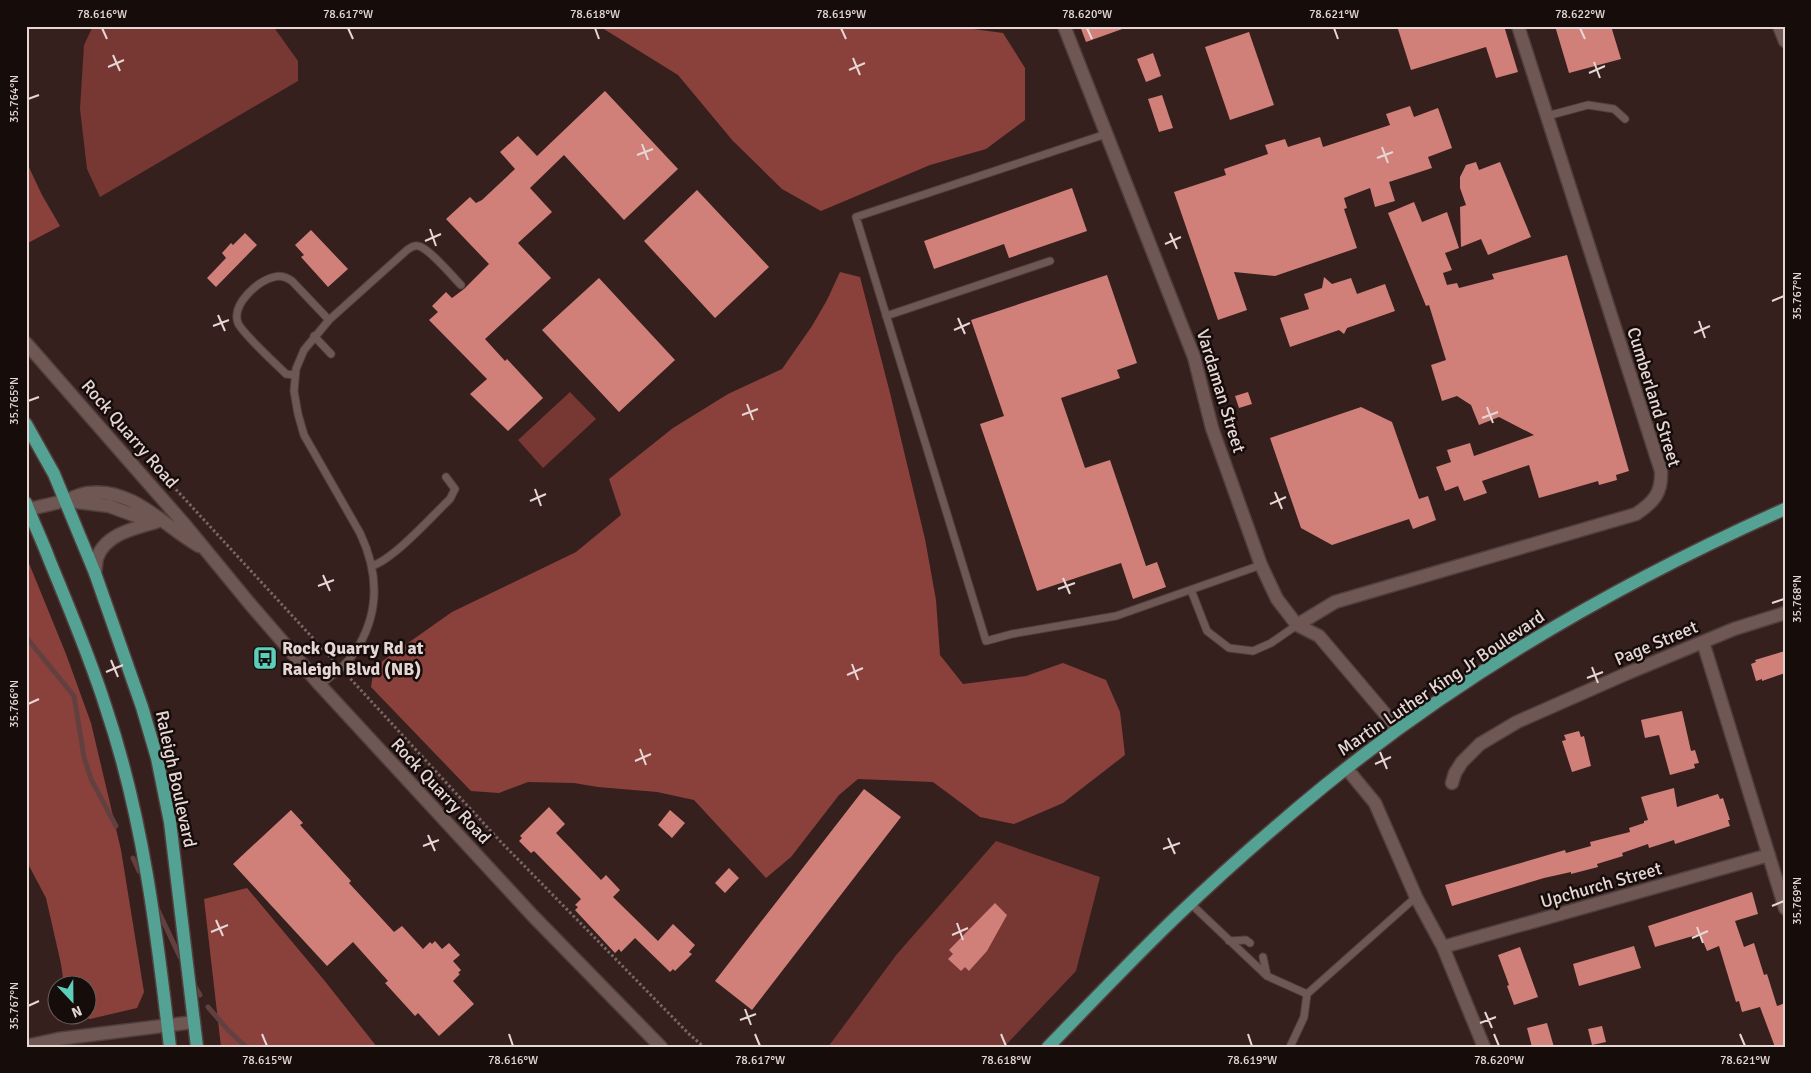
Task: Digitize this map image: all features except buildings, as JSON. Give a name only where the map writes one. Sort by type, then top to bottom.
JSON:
[{"type":"main road","points":[[26,424],[54,474],[65,501]]},
{"type":"main road","name":"Raleigh Boulevard","points":[[65,501],[95,573],[122,646],[157,758],[172,830],[197,1047]]},
{"type":"main road","points":[[27,507],[85,648],[124,765],[137,822],[159,949],[170,1047]]},
{"type":"main road","name":"Martin Luther King Jr Boulevard","points":[[1048,1047],[1191,904],[1264,837],[1398,729],[1502,659],[1569,618],[1698,549],[1785,509]]},
{"type":"street","name":"Vardaman Street","points":[[1064,26],[1194,357],[1212,428],[1262,565],[1277,600],[1297,625],[1319,636],[1398,729]]},
{"type":"street","name":"Cumberland Street","points":[[1297,625],[1335,602],[1636,514],[1648,506],[1657,495],[1661,482],[1661,471],[1518,26]]},
{"type":"street","points":[[1779,26],[1785,41]]},
{"type":"street","name":"Rock Quarry Road","points":[[26,343],[163,498],[320,685],[533,916],[661,1047]]},
{"type":"street","name":"Rock Quarry Road","points":[[27,507],[65,501],[109,506],[147,520],[160,520],[205,550]]},
{"type":"street","points":[[95,573],[98,557],[110,539],[160,520]]},
{"type":"street","name":"Page Street","points":[[1452,783],[1455,773],[1462,762],[1480,744],[1517,722],[1734,629],[1785,613]]},
{"type":"street","points":[[1703,642],[1785,908]]},
{"type":"street","points":[[1346,769],[1366,790],[1375,803],[1416,898],[1443,947],[1484,1047]]},
{"type":"street","name":"Upchurch Street","points":[[1443,947],[1769,855]]},
{"type":"street","points":[[26,1046],[194,1022]]},
{"type":"lane","points":[[1547,116],[1588,105],[1614,109],[1625,119]]},
{"type":"lane","points":[[1106,134],[856,217],[986,641],[1012,634],[1116,616],[1262,565]]},
{"type":"lane","points":[[320,685],[340,668],[358,648],[366,631],[374,593],[375,576],[367,548],[360,533],[304,435],[294,391],[296,369],[304,350],[329,320],[406,250],[413,246],[418,246],[427,251],[461,285]]},
{"type":"lane","points":[[886,316],[1050,260]]},
{"type":"lane","points":[[296,375],[286,374],[242,329],[237,318],[245,297],[264,282],[275,277],[285,277],[292,281],[329,320]]},
{"type":"lane","points":[[314,336],[332,354]]},
{"type":"lane","points":[[372,566],[391,555],[450,500],[455,489],[446,477]]},
{"type":"lane","points":[[1191,590],[1207,631],[1229,648],[1253,650],[1271,643],[1297,625]]},
{"type":"lane","points":[[1290,1047],[1304,1018],[1307,994],[1416,898]]},
{"type":"lane","points":[[1191,904],[1267,976],[1307,994]]},
{"type":"lane","points":[[1229,941],[1246,940],[1250,943]]},
{"type":"lane","points":[[1263,957],[1267,976]]},
{"type":"path","points":[[157,468],[500,842],[704,1047]]},
{"type":"shaded area","points":[[93,26],[273,26],[298,61],[298,81],[100,197],[87,169],[80,109],[84,45]]},
{"type":"shaded area","points":[[599,26],[951,26],[1003,33],[1025,68],[1025,120],[986,149],[930,165],[821,211],[782,189],[733,141],[678,75]]},
{"type":"shaded area","points":[[26,161],[42,195],[60,226],[26,244]]},
{"type":"shaded area","points":[[840,272],[860,277],[925,539],[936,600],[940,655],[963,684],[1026,676],[1063,663],[1106,680],[1120,712],[1125,755],[1063,803],[1014,824],[980,817],[933,782],[858,779],[839,795],[791,857],[766,878],[694,800],[657,792],[574,783],[528,782],[499,793],[471,791],[371,687],[374,667],[452,612],[576,552],[621,515],[609,479],[673,428],[728,394],[782,369],[812,326]]},
{"type":"shaded area","points":[[570,392],[596,419],[543,468],[518,440]]},
{"type":"shaded area","points":[[26,556],[66,654],[91,723],[121,850],[144,992],[137,1008],[98,1017],[98,976],[63,976],[46,898],[26,860]]},
{"type":"shaded area","points":[[996,841],[1100,877],[1076,971],[1004,1047],[828,1047],[897,954]]},
{"type":"shaded area","points":[[247,888],[377,1047],[221,1047],[204,899]]},
{"type":"waterway","points":[[26,637],[74,696],[84,757],[91,779],[116,826]]},
{"type":"waterway","points":[[133,858],[139,871]]},
{"type":"waterway","points":[[156,906],[180,957]]},
{"type":"waterway","points":[[194,985],[200,995]]},
{"type":"waterway","points":[[208,1007],[246,1047]]},
{"type":"place","name":"Rock Quarry Rd at Raleigh Blvd (NB)","points":[[265,658]]}]
